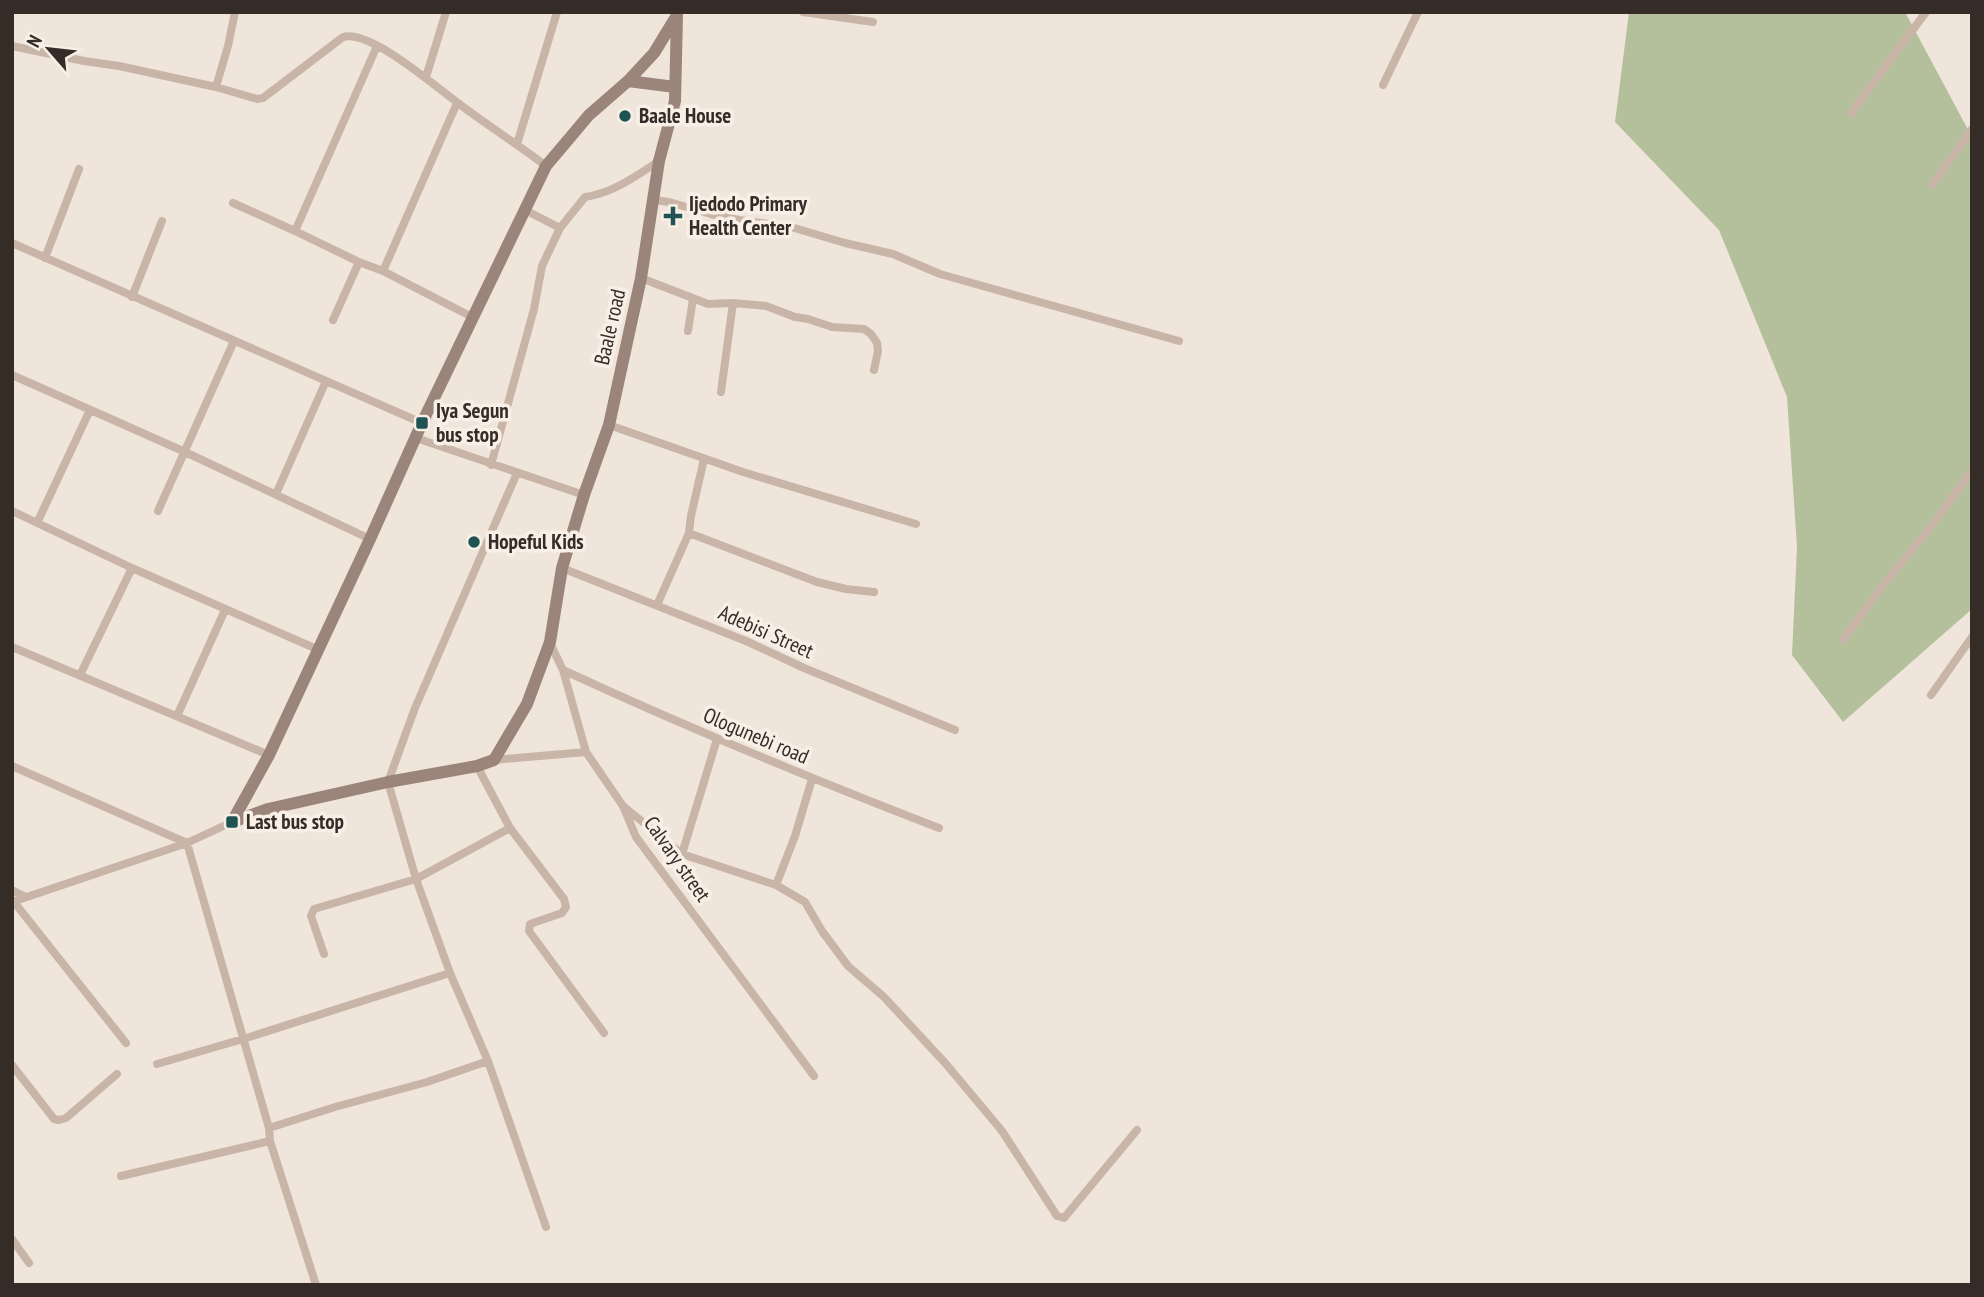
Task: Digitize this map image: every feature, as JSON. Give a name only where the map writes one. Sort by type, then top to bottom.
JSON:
[{"type":"street","points":[[216,87],[235,12]]},
{"type":"street","points":[[426,77],[446,12]]},
{"type":"street","points":[[517,144],[557,12]]},
{"type":"street","points":[[803,12],[873,22]]},
{"type":"street","points":[[1382,85],[1418,12]]},
{"type":"street","points":[[1851,113],[1926,12]]},
{"type":"street","points":[[232,822],[270,755],[422,423],[546,166],[589,116],[654,53],[677,14]]},
{"type":"street","name":"Baale road","points":[[495,760],[527,704],[550,642],[562,568],[609,425],[641,278],[659,160],[675,101],[677,14]]},
{"type":"street","points":[[12,46],[216,87],[250,98],[263,98],[343,37],[355,36],[377,46],[426,77],[457,103],[546,166]]},
{"type":"street","points":[[295,231],[377,46]]},
{"type":"street","points":[[628,81],[675,87]]},
{"type":"street","points":[[383,271],[457,103]]},
{"type":"street","points":[[1932,186],[1972,129]]},
{"type":"street","points":[[491,465],[534,309],[542,266],[560,228],[585,197],[598,195],[629,181],[659,160]]},
{"type":"street","points":[[46,258],[79,169]]},
{"type":"street","points":[[653,200],[739,220],[791,227],[893,254],[940,274],[1179,341]]},
{"type":"street","points":[[233,203],[383,271],[474,318]]},
{"type":"street","points":[[524,210],[560,228]]},
{"type":"street","points":[[132,297],[162,221]]},
{"type":"street","points":[[12,243],[422,423]]},
{"type":"street","points":[[333,320],[359,262]]},
{"type":"street","points":[[641,278],[708,304],[766,306],[832,327],[864,329],[877,343],[874,370]]},
{"type":"street","points":[[688,331],[693,299]]},
{"type":"street","points":[[721,392],[733,303]]},
{"type":"street","points":[[158,511],[234,341]]},
{"type":"street","points":[[12,375],[183,451],[370,539]]},
{"type":"street","points":[[276,494],[326,381]]},
{"type":"street","points":[[37,523],[90,410]]},
{"type":"street","points":[[609,425],[743,472],[916,524]]},
{"type":"street","points":[[416,438],[584,495]]},
{"type":"street","points":[[657,606],[689,533],[704,459]]},
{"type":"street","points":[[1843,639],[1972,470]]},
{"type":"street","points":[[517,473],[415,708],[388,782],[416,879],[450,973],[488,1061],[546,1227]]},
{"type":"street","points":[[12,511],[132,568],[319,650]]},
{"type":"street","points":[[689,533],[817,582],[874,592]]},
{"type":"street","points":[[80,675],[132,568]]},
{"type":"street","name":"Adebisi Street","points":[[562,568],[746,641],[804,668],[955,730]]},
{"type":"street","points":[[177,716],[225,610]]},
{"type":"street","points":[[1931,695],[1972,637]]},
{"type":"street","name":"Calvary street","points":[[550,642],[562,670],[586,752],[623,806],[636,836],[814,1076]]},
{"type":"street","points":[[12,647],[270,755]]},
{"type":"street","name":"Ologunebi road","points":[[562,670],[811,779],[939,828]]},
{"type":"street","points":[[682,853],[717,739]]},
{"type":"street","points":[[126,1043],[13,902],[187,843],[268,809],[495,760],[586,752]]},
{"type":"street","points":[[12,766],[187,843]]},
{"type":"street","points":[[477,766],[510,828],[564,899],[566,907],[562,913],[530,924],[529,931],[604,1033]]},
{"type":"street","points":[[776,885],[795,836],[811,779]]},
{"type":"street","points":[[623,806],[682,853],[776,885],[804,902],[848,965],[884,997],[946,1064],[1002,1131],[1057,1216],[1064,1217],[1138,1130]]},
{"type":"street","points":[[324,954],[312,916],[314,909],[416,879],[510,828]]},
{"type":"street","points":[[187,843],[269,1128],[270,1141],[316,1285]]},
{"type":"street","points":[[12,890],[26,897]]},
{"type":"street","points":[[157,1064],[450,973]]},
{"type":"street","points":[[269,1128],[427,1082],[488,1061]]},
{"type":"street","points":[[12,1065],[54,1119],[59,1120],[66,1118],[117,1074]]},
{"type":"street","points":[[121,1176],[270,1141]]},
{"type":"street","points":[[12,1239],[29,1263]]},
{"type":"green space","points":[[1629,12],[1905,12],[1972,137],[1972,609],[1843,722],[1792,655],[1797,547],[1787,397],[1719,230],[1615,122]]},
{"type":"place","name":"Baale House","points":[[625,116]]},
{"type":"place","name":"Ijedodo Primary Health Center","points":[[673,216]]},
{"type":"place","name":"Iya Segun bus stop","points":[[422,423]]},
{"type":"place","name":"Hopeful Kids","points":[[474,542]]},
{"type":"place","name":"Last bus stop","points":[[232,822]]}]
